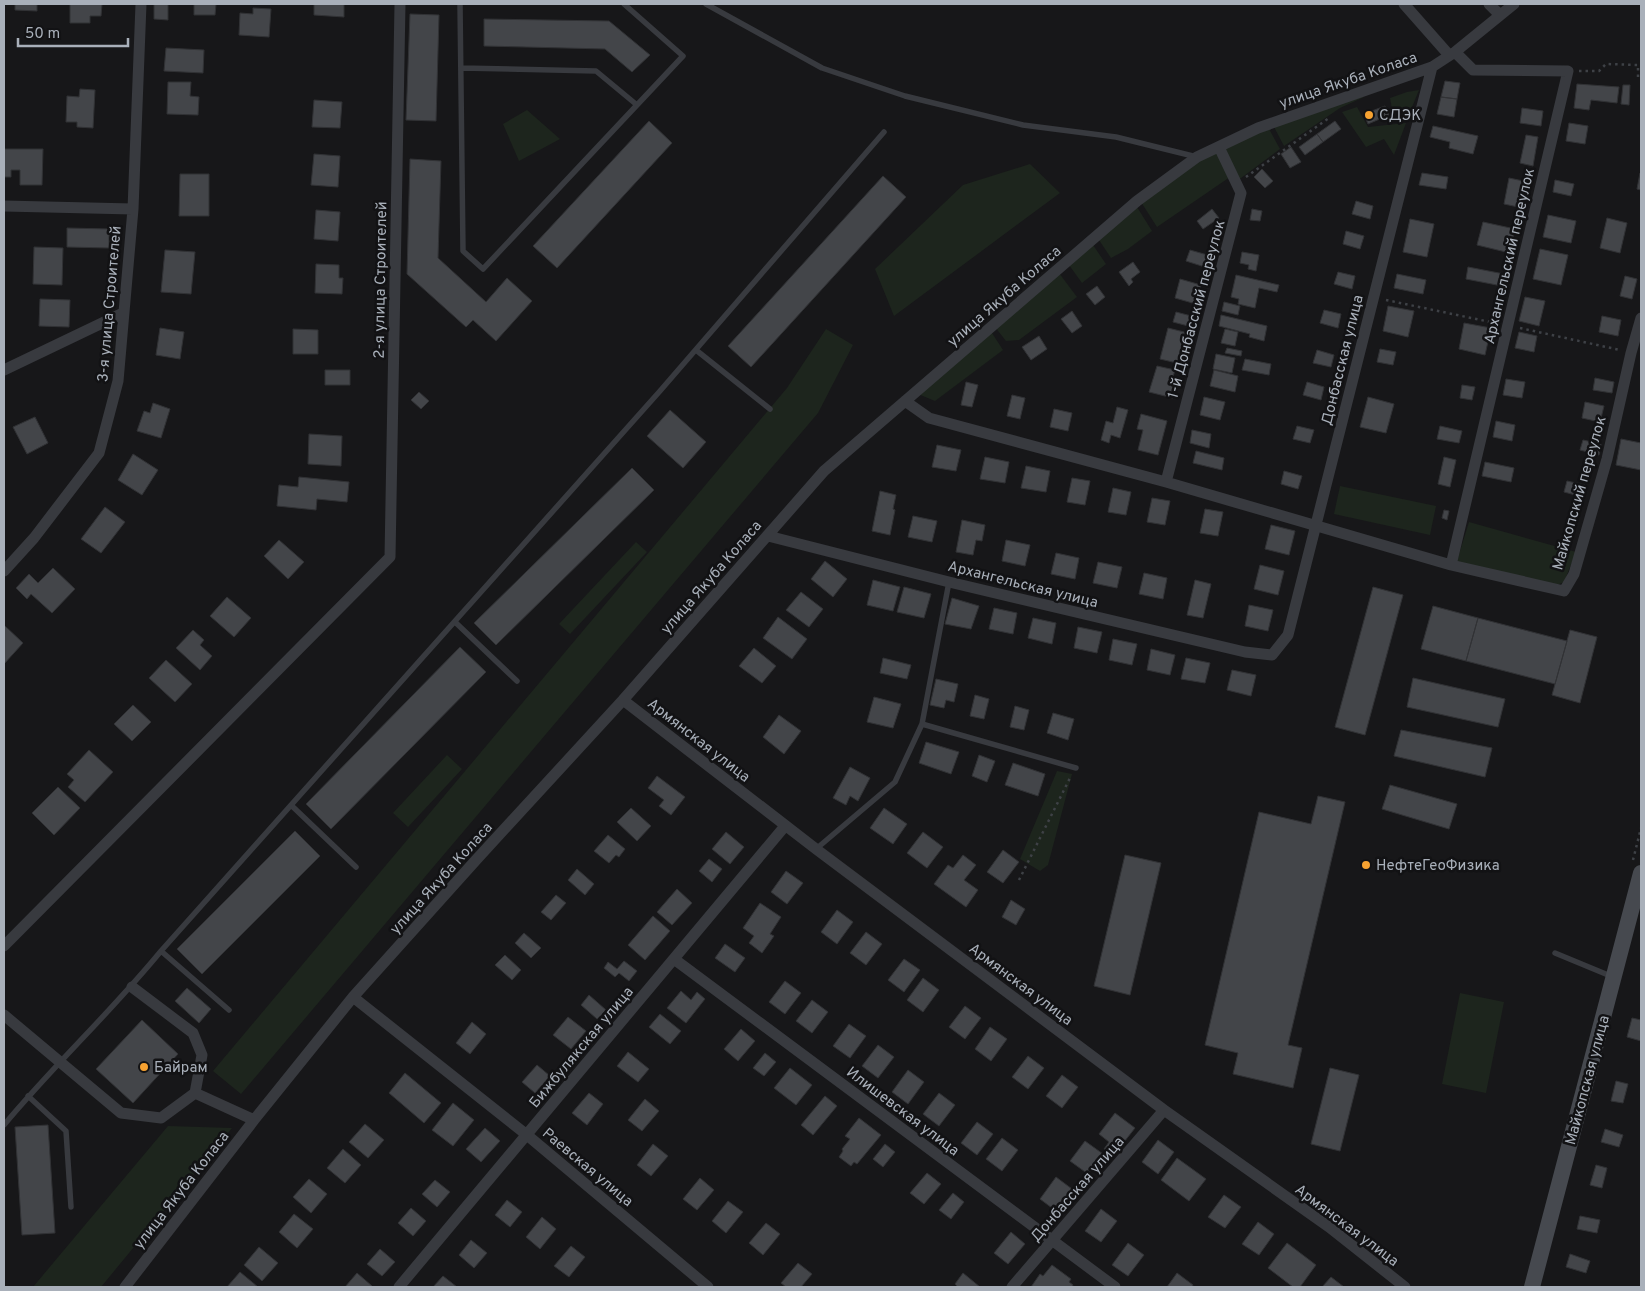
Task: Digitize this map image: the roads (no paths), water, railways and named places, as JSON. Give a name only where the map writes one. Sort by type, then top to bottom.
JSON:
[{"type":"street","name":"3-я улица Строителей","points":[[4,571],[34,538],[99,453],[118,381],[133,209],[140,4]]},
{"type":"street","name":"2-я улица Строителей","points":[[4,946],[390,557],[400,4]]},
{"type":"street","points":[[1404,4],[1452,54]]},
{"type":"street","points":[[1489,4],[1500,16]]},
{"type":"street","name":"улица Якуба Коласа","points":[[125,1287],[254,1120],[353,997],[623,700],[824,471],[1137,201],[1197,157],[1270,124],[1432,67],[1452,54],[1514,4]]},
{"type":"street","name":"Архангельский переулок","points":[[1450,566],[1568,71],[1473,70],[1452,54]]},
{"type":"street","name":"Донбасская улица","points":[[1272,655],[1288,635],[1372,297],[1432,67]]},
{"type":"street","name":"1-й Донбасский переулок","points":[[1166,482],[1241,193],[1219,147]]},
{"type":"street","points":[[4,206],[133,209]]},
{"type":"street","points":[[4,370],[123,313]]},
{"type":"street","name":"Майкопский переулок","points":[[1450,566],[1564,591],[1574,574],[1607,459],[1636,354],[1641,318]]},
{"type":"street","points":[[905,401],[929,418],[1166,482],[1450,566]]},
{"type":"street","name":"Архангельская улица","points":[[768,536],[949,582],[1245,652],[1272,655]]},
{"type":"street","name":"Армянская улица","points":[[623,700],[816,850],[1164,1110],[1329,1227],[1404,1287]]},
{"type":"street","name":"Бижбулякская улица","points":[[400,1287],[786,826]]},
{"type":"street","name":"Майкопская улица","points":[[1532,1287],[1614,977],[1638,897],[1641,873]]},
{"type":"street","name":"Илишевская улица","points":[[674,959],[1115,1287]]},
{"type":"street","points":[[4,1015],[121,1113],[160,1118],[195,1093],[202,1055],[193,1033],[132,987]]},
{"type":"street","name":"Раевская улица","points":[[353,997],[527,1135],[708,1287]]},
{"type":"street","points":[[195,1093],[254,1120]]},
{"type":"street","name":"Донбасская улица","points":[[1012,1287],[1164,1110]]},
{"type":"lane","points":[[460,4],[463,251],[483,269],[683,56],[624,4]]},
{"type":"lane","points":[[706,4],[822,68],[905,96],[1023,125],[1116,138],[1197,157]]},
{"type":"lane","points":[[461,68],[596,71],[637,105]]},
{"type":"lane","points":[[4,1125],[28,1096],[132,987],[161,951],[696,350],[884,132]]},
{"type":"lane","points":[[696,350],[770,408]]},
{"type":"lane","points":[[816,850],[895,782],[922,724],[949,582]]},
{"type":"lane","points":[[455,622],[517,681]]},
{"type":"lane","points":[[922,724],[1076,768]]},
{"type":"lane","points":[[292,806],[356,868]]},
{"type":"lane","points":[[161,951],[229,1010]]},
{"type":"lane","points":[[1555,953],[1614,977]]},
{"type":"lane","points":[[28,1096],[66,1131],[71,1206]]},
{"type":"place","name":"СДЭК","points":[[1369,115]]},
{"type":"place","name":"НефтеГеоФизика","points":[[1366,865]]},
{"type":"place","name":"Байрам","points":[[144,1067]]}]
